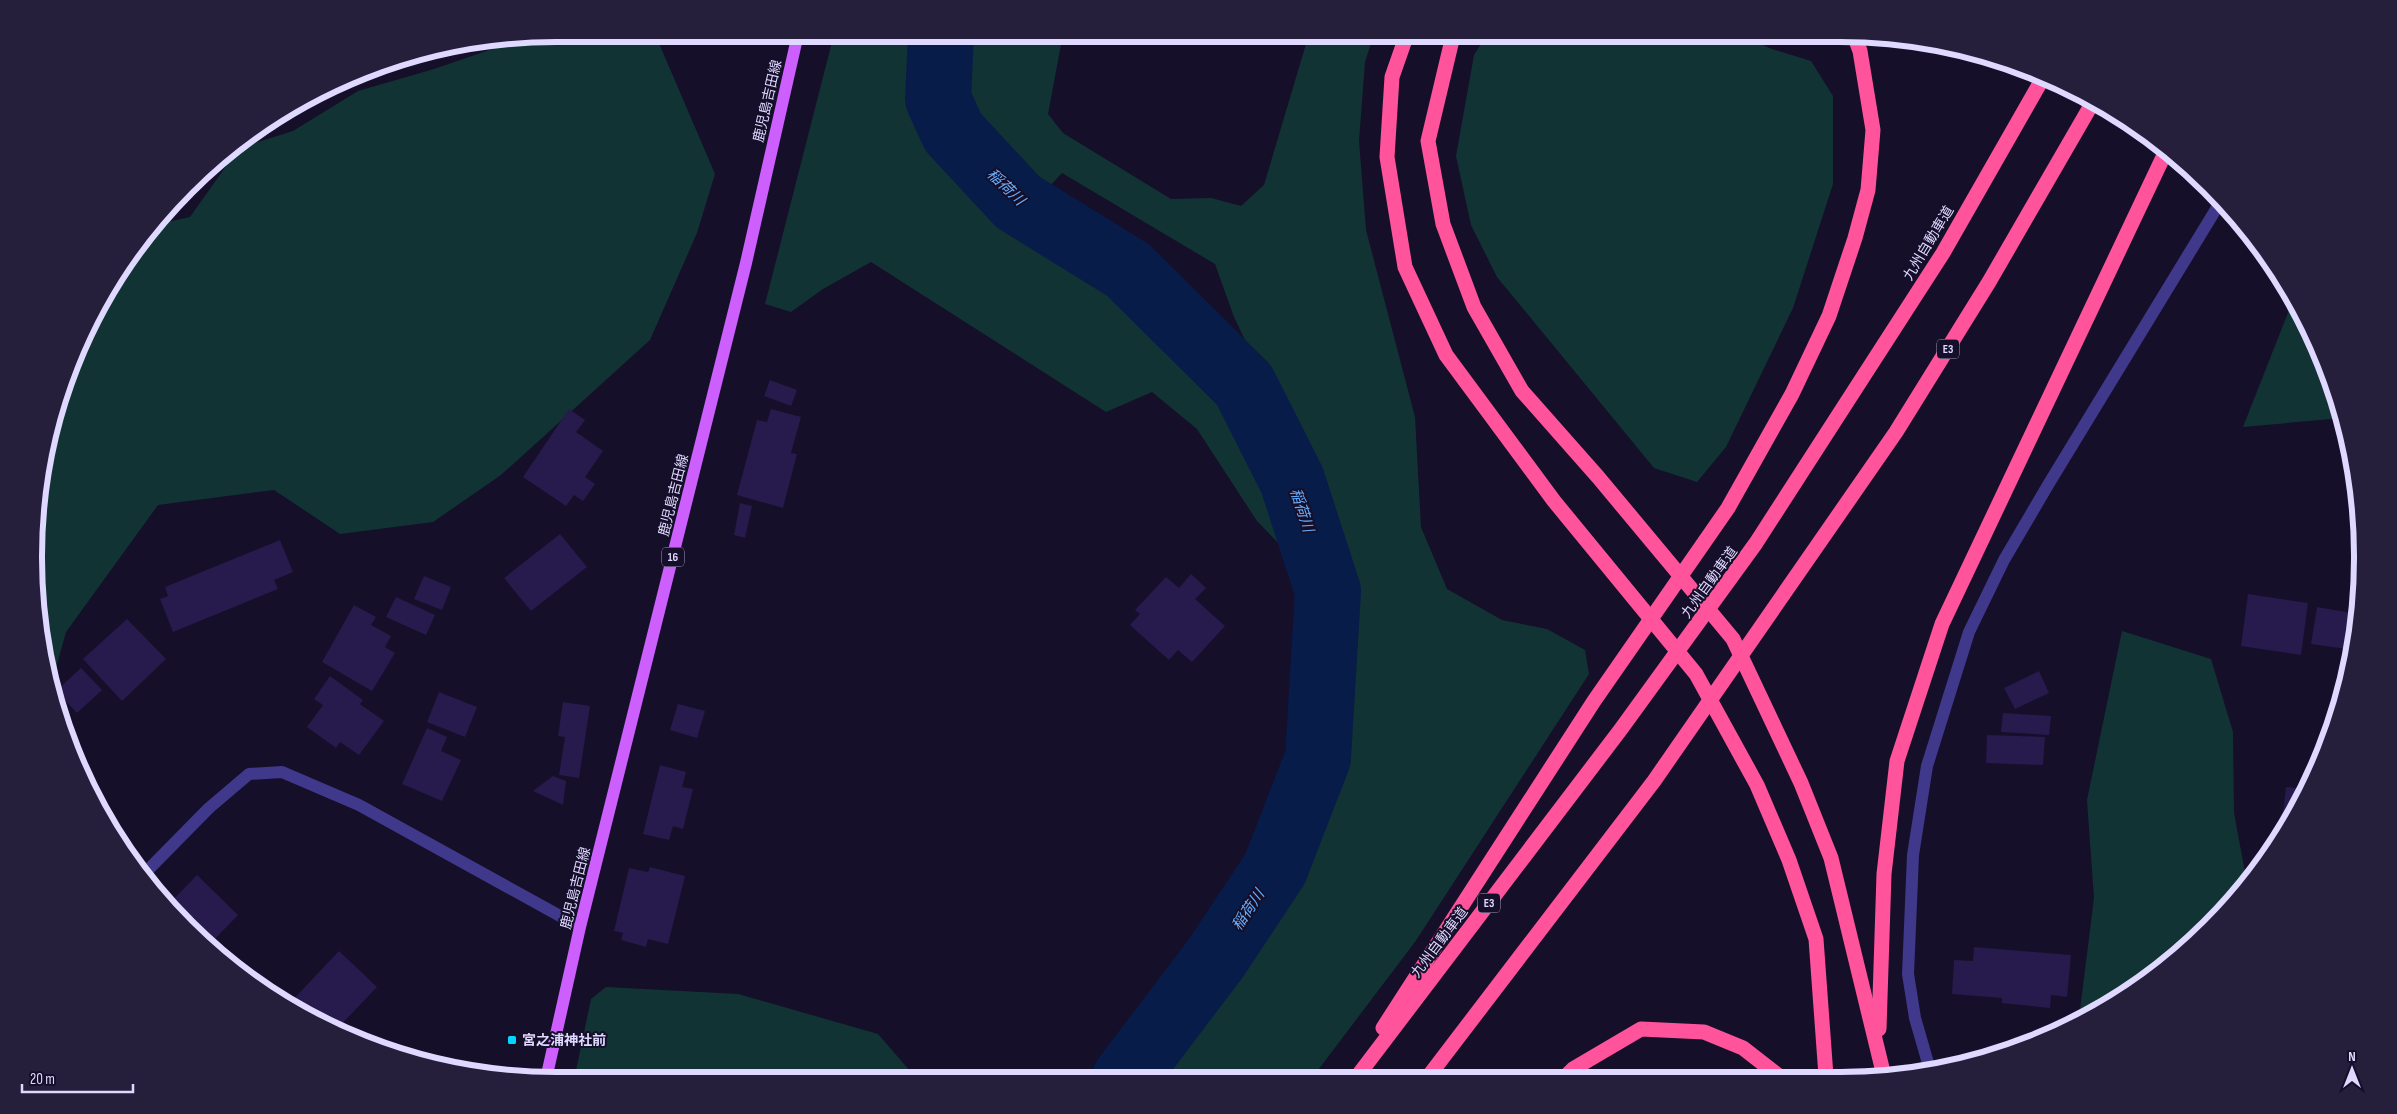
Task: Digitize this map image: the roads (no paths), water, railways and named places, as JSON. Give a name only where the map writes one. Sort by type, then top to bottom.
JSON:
[{"type":"highway","points":[[1404,42],[1392,77],[1387,157],[1405,267],[1446,355],[1554,501],[1696,674],[1758,785],[1789,860],[1816,938],[1826,1072]]},
{"type":"highway","points":[[1452,42],[1428,142],[1443,224],[1474,307],[1522,391],[1598,477],[1733,639],[1801,783],[1831,858],[1883,1069]]},
{"type":"highway","points":[[1355,1072],[1594,702],[1728,508],[1792,394],[1829,316],[1855,238],[1868,190],[1873,130],[1860,51],[1857,43]]},
{"type":"highway","name":"九州自動車道","points":[[1361,1072],[1621,729],[1756,543],[1943,253],[2040,83]]},
{"type":"highway","name":"E3","points":[[1432,1072],[1654,781],[1896,432],[1989,282],[2090,107]]},
{"type":"highway","points":[[1878,1048],[1884,874],[1897,761],[1942,624],[2163,157]]},
{"type":"highway","points":[[1571,1072],[1641,1029],[1704,1032],[1743,1048],[1773,1072]]},
{"type":"main road","name":"鹿児島吉田線","points":[[548,1071],[580,928],[746,263],[796,42]]},
{"type":"street","points":[[1928,1064],[1915,1018],[1908,974],[1913,855],[1927,766],[1960,658],[1969,632],[2004,560],[2217,207]]},
{"type":"street","points":[[149,869],[209,808],[249,774],[282,772],[359,805],[580,928]]},
{"type":"waterway","name":"稲荷川","points":[[941,42],[938,99],[953,132],[1018,202],[1128,270],[1244,385],[1292,480],[1328,591],[1318,758],[1275,869],[1216,958],[1130,1072]]},
{"type":"place","name":"宮之浦神社前","points":[[512,1040]]}]
